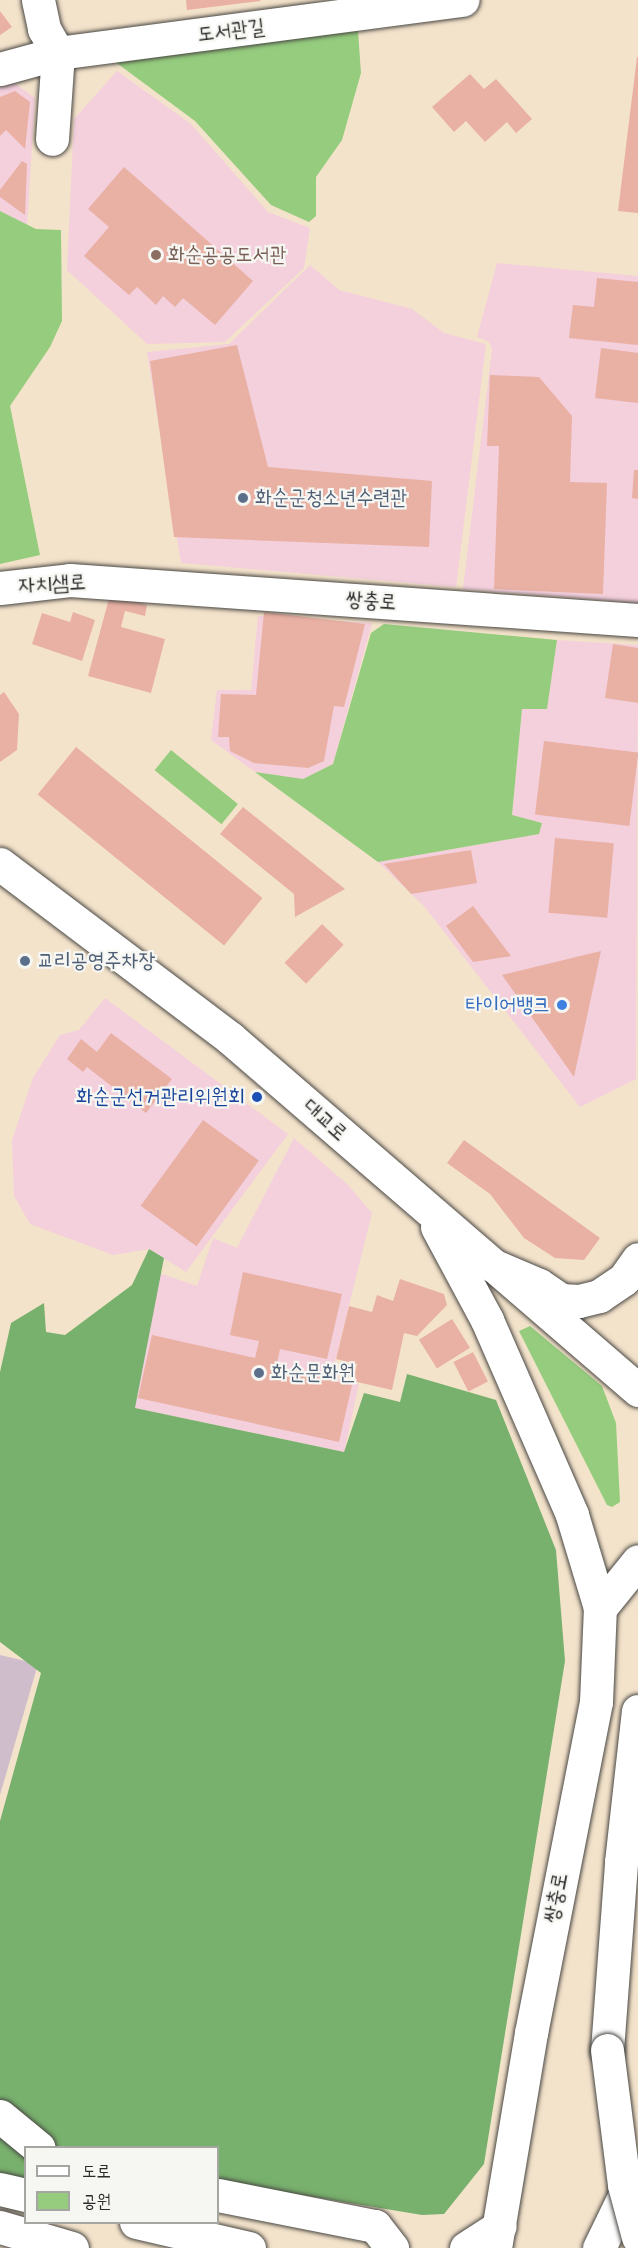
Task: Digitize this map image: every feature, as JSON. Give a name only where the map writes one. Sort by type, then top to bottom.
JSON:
[{"type":"street","points":[[38,0],[44,29],[58,53],[52,140]]},
{"type":"street","name":"도서관길","points":[[0,69],[58,53],[333,8],[463,0]]},
{"type":"street","name":"자치샘로","points":[[0,588],[70,580],[104,583]]},
{"type":"street","name":"쌍충로","points":[[104,583],[638,620]]},
{"type":"street","name":"대교로","points":[[0,864],[230,1038],[638,1390]]},
{"type":"street","points":[[428,1210],[487,1320],[567,1504],[600,1608]]},
{"type":"street","points":[[492,1265],[539,1285],[561,1300],[579,1301],[599,1296],[624,1279],[638,1259]]},
{"type":"street","points":[[600,1608],[638,1561]]},
{"type":"street","name":"쌍충로","points":[[498,2237],[531,2033],[596,1702],[600,1608]]},
{"type":"street","points":[[638,1711],[618,1896],[607,2050],[624,2185],[638,2237]]},
{"type":"street","points":[[0,2116],[37,2146]]},
{"type":"street","points":[[599,2248],[638,2169]]},
{"type":"street","points":[[0,2189],[24,2195]]},
{"type":"street","points":[[219,2195],[375,2226],[392,2248]]},
{"type":"street","points":[[141,2224],[249,2248]]},
{"type":"street","points":[[0,2228],[72,2248]]},
{"type":"street","points":[[466,2248],[498,2237]]},
{"type":"shaded area","points":[[117,71],[191,124],[268,212],[310,228],[304,268],[225,342],[147,344],[67,270],[74,119]]},
{"type":"shaded area","points":[[13,82],[35,98],[27,225],[0,211],[0,87]]},
{"type":"shaded area","points":[[497,263],[638,276],[638,603],[463,589],[492,349],[489,342],[477,337]]},
{"type":"shaded area","points":[[310,265],[339,290],[412,309],[444,333],[486,344],[456,587],[181,563],[147,352],[229,344]]},
{"type":"shaded area","points":[[258,616],[372,623],[333,764],[303,779],[255,772],[211,740],[217,690],[251,690]]},
{"type":"shaded area","points":[[557,640],[638,645],[636,1079],[580,1107],[424,906],[378,862],[539,834],[542,823],[512,816],[522,709],[547,709]]},
{"type":"shaded area","points":[[105,998],[288,1134],[186,1272],[149,1249],[113,1255],[30,1224],[14,1196],[12,1140],[33,1078],[60,1035],[79,1030]]},
{"type":"shaded area","points":[[294,1138],[348,1185],[372,1213],[331,1377],[359,1384],[344,1452],[135,1408],[159,1273],[197,1286],[213,1238],[237,1248]]},
{"type":"shaded area","points":[[0,1655],[38,1664],[0,1795]]},
{"type":"green space","points":[[358,31],[361,73],[342,140],[316,177],[316,216],[309,222],[271,205],[195,121],[114,61]]},
{"type":"green space","points":[[0,211],[36,229],[61,230],[62,321],[50,347],[10,406],[40,555],[0,564]]},
{"type":"green space","points":[[384,624],[557,640],[547,709],[522,709],[512,815],[542,823],[539,834],[378,862],[255,772],[303,779],[333,764],[371,633]]},
{"type":"green space","points":[[171,750],[238,804],[221,824],[155,770]]},
{"type":"green space","points":[[149,1249],[164,1258],[135,1408],[344,1452],[364,1393],[400,1402],[407,1374],[496,1400],[556,1550],[565,1661],[484,2164],[444,2214],[422,2215],[219,2181],[219,2146],[24,2146],[24,2178],[0,2173],[0,1821],[41,1673],[0,1642],[0,1372],[11,1323],[44,1303],[46,1332],[65,1335],[132,1285]]},
{"type":"green space","points":[[530,1326],[602,1386],[616,1423],[620,1502],[612,1507],[607,1505],[519,1331]]},
{"type":"building","points":[[186,0],[260,0],[261,1],[187,10]]},
{"type":"building","points":[[0,11],[12,27],[0,35]]},
{"type":"building","points":[[638,57],[638,213],[618,211]]},
{"type":"building","points":[[470,74],[484,89],[496,79],[532,119],[516,133],[507,122],[485,142],[466,121],[454,132],[432,107]]},
{"type":"building","points":[[15,91],[30,102],[25,149],[6,130],[0,136],[0,97]]},
{"type":"building","points":[[22,161],[27,164],[25,215],[0,197],[0,190]]},
{"type":"building","points":[[124,167],[253,281],[215,325],[183,298],[175,307],[163,296],[156,305],[137,287],[129,295],[84,256],[109,227],[88,209]]},
{"type":"building","points":[[597,278],[638,282],[638,345],[569,338],[573,305],[594,307]]},
{"type":"building","points":[[237,345],[268,467],[432,481],[429,547],[174,537],[150,361]]},
{"type":"building","points":[[601,348],[638,353],[638,403],[595,398]]},
{"type":"building","points":[[490,375],[539,377],[572,416],[570,482],[607,483],[603,594],[494,589],[499,446],[487,446]]},
{"type":"building","points":[[634,470],[638,470],[638,499],[632,498]]},
{"type":"building","points":[[110,595],[147,605],[145,616],[125,611],[121,627],[165,639],[151,693],[88,676]]},
{"type":"building","points":[[73,612],[95,620],[82,661],[32,644],[42,613],[70,622]]},
{"type":"building","points":[[264,612],[365,624],[344,707],[334,706],[324,761],[308,768],[254,763],[230,751],[229,737],[218,737],[221,694],[256,695]]},
{"type":"building","points":[[613,644],[638,648],[638,703],[605,698]]},
{"type":"building","points":[[4,692],[19,714],[17,750],[0,762],[0,695]]},
{"type":"building","points":[[544,741],[638,753],[629,826],[535,814]]},
{"type":"building","points":[[76,747],[263,898],[224,945],[38,794]]},
{"type":"building","points":[[243,807],[345,889],[295,917],[294,894],[220,834]]},
{"type":"building","points":[[555,838],[614,843],[607,918],[548,913]]},
{"type":"building","points":[[471,850],[477,883],[411,894],[384,864]]},
{"type":"building","points":[[473,906],[511,956],[473,962],[446,926]]},
{"type":"building","points":[[322,924],[344,945],[306,984],[284,963]]},
{"type":"building","points":[[601,951],[574,1077],[502,975]]},
{"type":"building","points":[[111,1033],[172,1079],[146,1113],[87,1067],[83,1072],[67,1059],[81,1039],[97,1052]]},
{"type":"building","points":[[203,1120],[259,1161],[197,1246],[141,1206]]},
{"type":"building","points":[[464,1140],[600,1238],[584,1260],[555,1258],[524,1238],[490,1194],[447,1163]]},
{"type":"building","points":[[243,1272],[342,1294],[327,1359],[280,1349],[276,1368],[352,1385],[339,1442],[138,1398],[152,1335],[255,1358],[259,1341],[230,1335]]},
{"type":"building","points":[[400,1279],[444,1294],[447,1305],[417,1336],[404,1333],[392,1390],[353,1381],[357,1364],[336,1359],[349,1306],[372,1312],[377,1295],[393,1301]]},
{"type":"building","points":[[452,1319],[470,1348],[437,1369],[419,1340]]},
{"type":"building","points":[[473,1352],[488,1381],[468,1391],[453,1362]]},
{"type":"place","name":"화순공공도서관","points":[[156,255]]},
{"type":"place","name":"화순군청소년수련관","points":[[243,498]]},
{"type":"place","name":"교리공영주차장","points":[[25,961]]},
{"type":"place","name":"타이어뱅크","points":[[562,1005]]},
{"type":"place","name":"화순군선거관리위원회","points":[[257,1097]]},
{"type":"place","name":"화순문화원","points":[[259,1373]]}]
